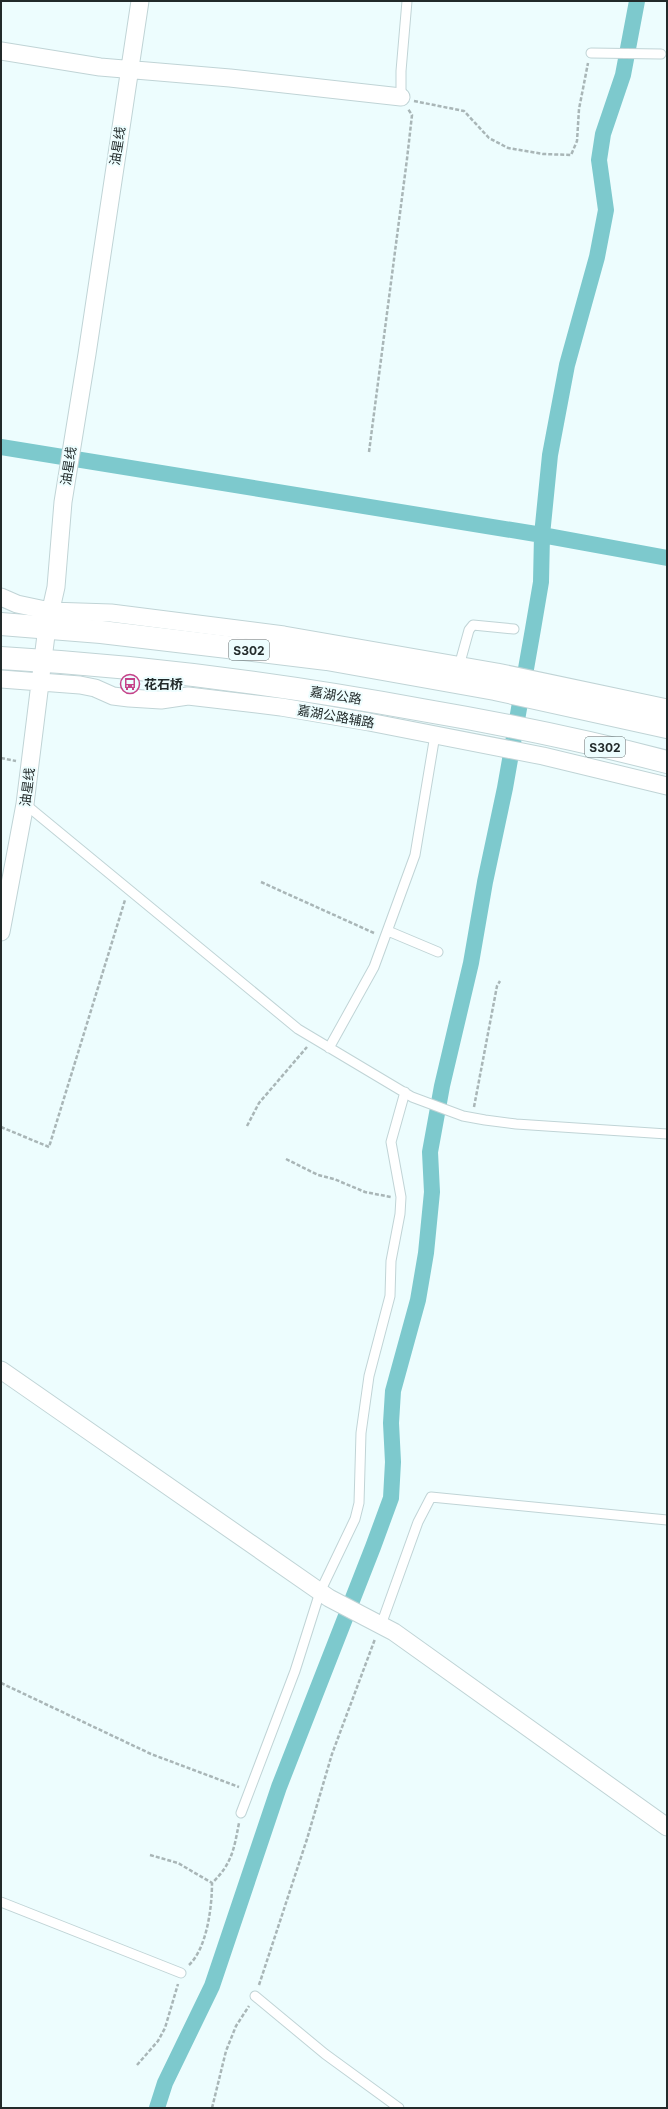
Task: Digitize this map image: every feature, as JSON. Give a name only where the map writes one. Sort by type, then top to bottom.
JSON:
[{"type":"main road","name":"S302","points":[[1,624],[49,619],[327,659],[496,681],[552,693],[603,712],[667,727]]},
{"type":"main road","name":"嘉湖公路","points":[[1,658],[42,660],[258,682],[492,722],[542,732],[667,762]]},
{"type":"street","name":"油星线","points":[[1,932],[25,804],[42,660],[56,587],[64,491],[140,1]]},
{"type":"street","points":[[1,51],[100,66],[401,97]]},
{"type":"street","points":[[1,597],[49,619],[111,613],[212,625],[284,635],[459,666],[496,681]]},
{"type":"street","name":"嘉湖公路辅路","points":[[1,679],[95,688],[113,696],[129,698],[161,700],[188,696],[281,707],[543,756],[667,786]]},
{"type":"street","points":[[552,693],[667,708]]},
{"type":"street","points":[[1,1370],[324,1595],[400,1636],[667,1827]]},
{"type":"lane","points":[[401,97],[401,71],[407,1]]},
{"type":"lane","points":[[591,53],[661,54]]},
{"type":"lane","points":[[459,666],[469,630],[474,625],[514,629]]},
{"type":"lane","points":[[329,1048],[374,967],[415,854],[435,735]]},
{"type":"lane","points":[[25,804],[298,1029],[408,1094],[467,1117],[516,1124],[667,1134]]},
{"type":"lane","points":[[386,935],[438,952]]},
{"type":"lane","points":[[241,1813],[324,1595],[355,1519],[359,1503],[361,1433],[369,1376],[390,1296],[391,1261],[401,1197],[391,1142],[408,1094]]},
{"type":"lane","points":[[375,1622],[418,1522],[431,1497],[667,1520]]},
{"type":"lane","points":[[1,1902],[181,1973]]},
{"type":"lane","points":[[255,1996],[324,2054],[398,2108]]},
{"type":"path","points":[[401,97],[464,111],[489,138],[508,148],[543,154],[571,155],[576,141],[584,78],[591,53]]},
{"type":"path","points":[[369,452],[412,115],[401,97]]},
{"type":"path","points":[[261,882],[386,935]]},
{"type":"path","points":[[1,1127],[49,1147],[124,901],[132,892]]},
{"type":"path","points":[[467,1117],[497,986],[500,981]]},
{"type":"path","points":[[247,1126],[259,1103],[314,1039]]},
{"type":"path","points":[[286,1159],[318,1175],[334,1179],[365,1192],[382,1196],[401,1197]]},
{"type":"path","points":[[212,2108],[229,2045],[236,2026],[255,1996],[307,1839],[332,1754],[375,1622]]},
{"type":"path","points":[[1,1683],[151,1754],[249,1791]]},
{"type":"path","points":[[137,2065],[158,2041],[165,2028],[181,1973],[194,1961],[202,1942],[212,1907],[212,1883],[224,1872],[234,1851],[241,1813]]},
{"type":"path","points":[[150,1855],[178,1863],[212,1883]]},
{"type":"waterway","points":[[157,2108],[165,2083],[212,1986],[279,1787],[391,1498],[393,1462],[391,1423],[393,1391],[418,1300],[426,1253],[432,1192],[430,1152],[442,1086],[471,963],[485,882],[505,788],[533,629],[541,582],[542,535],[550,455],[567,365],[597,257],[606,210],[599,160],[603,134],[623,75],[637,1]]},
{"type":"waterway","points":[[1,447],[542,535],[667,558]]},
{"type":"place","name":"花石桥","points":[[130,684]]}]
